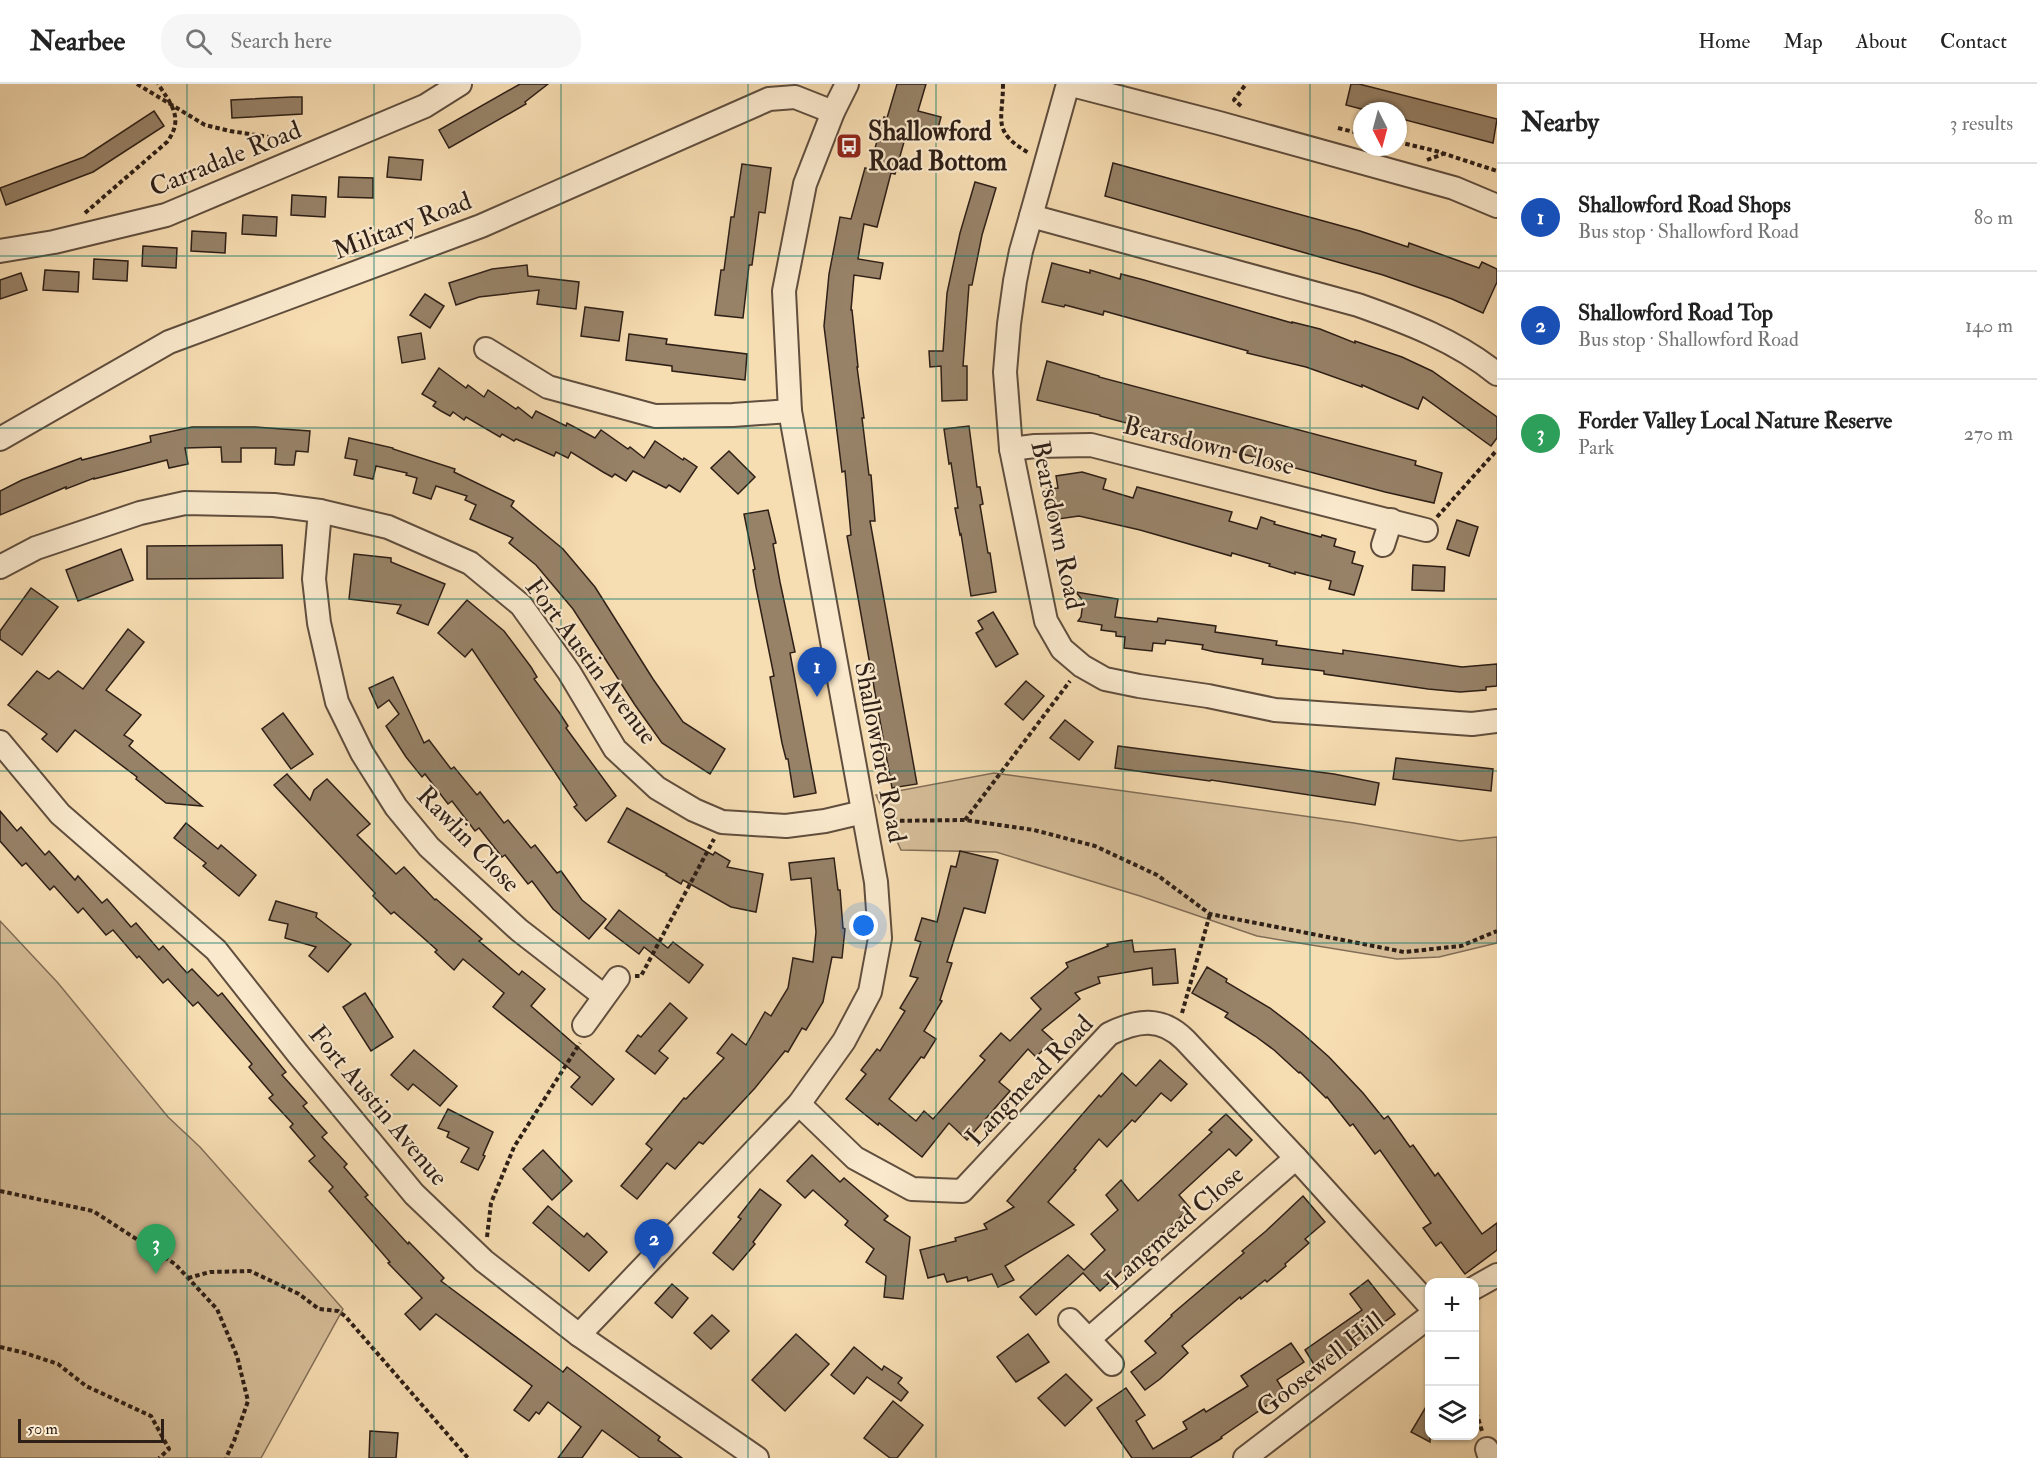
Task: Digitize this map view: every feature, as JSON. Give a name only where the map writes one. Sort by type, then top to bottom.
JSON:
[{"type":"street","name":"Carradale Road","points":[[0,251],[54,242],[166,215],[425,106],[460,84]]},
{"type":"street","name":"Shallowford Road","points":[[579,1335],[799,1104],[844,1041],[870,992],[880,938],[876,882],[790,411],[784,291],[806,184],[833,112],[847,84]]},
{"type":"street","name":"Bearsdown Road","points":[[1068,84],[1021,250],[1009,324],[1005,372],[1011,449],[1046,621],[1062,648],[1082,666],[1105,679],[1275,710],[1472,724],[1497,721]]},
{"type":"street","points":[[1068,84],[1454,188],[1497,206]]},
{"type":"street","name":"Military Road","points":[[0,439],[169,342],[481,226],[768,99],[795,97],[833,112]]},
{"type":"street","points":[[1031,216],[1358,305],[1437,336],[1497,374]]},
{"type":"street","points":[[486,349],[548,387],[655,416],[733,415],[790,411]]},
{"type":"street","name":"Bearsdown Close","points":[[1011,449],[1091,445],[1426,530]]},
{"type":"street","name":"Fort Austin Avenue","points":[[0,567],[36,548],[140,513],[185,503],[274,505],[320,511],[388,527],[470,563],[521,605],[568,672],[615,749],[657,788],[694,810],[722,822],[786,826],[864,816]]},
{"type":"street","name":"Rawlin Close","points":[[320,511],[314,579],[319,623],[337,702],[362,753],[396,807],[429,846],[519,930],[604,996]]},
{"type":"street","points":[[1383,545],[1391,520]]},
{"type":"street","name":"Fort Austin Avenue","points":[[1,747],[60,814],[216,950],[298,1054],[414,1194],[483,1261],[579,1335],[757,1458]]},
{"type":"street","points":[[584,1025],[618,978]]},
{"type":"street","name":"Langmead Road","points":[[799,1104],[855,1158],[912,1189],[962,1191],[1109,1034],[1128,1024],[1146,1023],[1161,1024],[1177,1031]]},
{"type":"street","points":[[1177,1031],[1425,1300]]},
{"type":"street","name":"Langmead Close","points":[[1089,1339],[1296,1158]]},
{"type":"street","points":[[1479,1285],[1497,1275]]},
{"type":"street","points":[[1070,1320],[1112,1364]]},
{"type":"street","name":"Goosewell Hill","points":[[1245,1458],[1425,1320]]},
{"type":"path","points":[[137,84],[205,125],[328,148]]},
{"type":"path","points":[[78,218],[167,142],[175,131],[175,118],[171,104],[158,84]]},
{"type":"path","points":[[1004,84],[1000,123],[1007,138],[1028,153],[1046,160]]},
{"type":"path","points":[[1338,128],[1353,132]]},
{"type":"path","points":[[1407,144],[1436,151],[1496,171],[1497,163]]},
{"type":"path","points":[[1426,530],[1497,450]]},
{"type":"path","points":[[965,820],[1082,666]]},
{"type":"path","points":[[864,816],[965,820],[1034,830],[1095,846],[1157,875],[1210,914],[1404,952],[1461,946],[1497,931]]},
{"type":"path","points":[[618,978],[641,976],[722,822]]},
{"type":"path","points":[[1177,1031],[1210,914]]},
{"type":"path","points":[[483,1261],[491,1203],[514,1147],[583,1040],[584,1025]]},
{"type":"path","points":[[0,1191],[93,1211],[175,1264],[217,1309],[237,1356],[248,1401],[226,1458]]},
{"type":"path","points":[[188,1278],[210,1272],[250,1271],[299,1294],[319,1309],[338,1311],[345,1316],[468,1458]]},
{"type":"path","points":[[0,1347],[58,1364],[86,1386],[152,1416],[169,1449],[159,1458]]},
{"type":"path","points":[[1479,1421],[1489,1453]]},
{"type":"shaded area","points":[[994,773],[1354,823],[1460,841],[1497,837],[1497,943],[1439,957],[1397,959],[1257,936],[1140,896],[996,852],[901,850],[876,795]]},
{"type":"shaded area","points":[[0,921],[58,983],[168,1117],[200,1147],[343,1309],[261,1458],[0,1458]]},
{"type":"building","points":[[520,84],[548,84],[525,102],[526,104],[449,148],[439,130]]},
{"type":"building","points":[[897,84],[926,84],[918,111],[941,117],[937,132],[909,124],[895,174],[891,173],[877,227],[864,224],[858,259],[883,263],[880,279],[854,275],[851,310],[864,418],[862,418],[869,475],[871,475],[875,521],[870,521],[917,784],[892,788],[847,536],[851,535],[845,471],[842,472],[824,326],[829,274],[840,217],[851,219],[865,168],[869,169],[884,117],[887,118]]},
{"type":"building","points":[[1351,84],[1359,84],[1497,119],[1493,143],[1407,120],[1407,102],[1353,102],[1353,107],[1346,105]]},
{"type":"building","points":[[302,97],[302,114],[232,118],[231,100]]},
{"type":"building","points":[[154,111],[164,126],[93,172],[6,205],[0,188],[84,157]]},
{"type":"building","points":[[389,157],[423,160],[421,180],[387,177]]},
{"type":"building","points":[[1113,163],[1360,231],[1408,247],[1409,243],[1479,268],[1482,262],[1497,269],[1497,282],[1483,313],[1452,299],[1383,275],[1105,196]]},
{"type":"building","points":[[742,164],[771,168],[765,213],[759,212],[752,265],[749,265],[743,318],[715,315],[721,270],[724,270],[731,217],[734,217]]},
{"type":"building","points":[[339,177],[373,178],[373,198],[338,197]]},
{"type":"building","points":[[975,182],[996,188],[982,235],[972,285],[969,285],[963,366],[967,366],[967,400],[942,401],[941,366],[930,367],[929,351],[943,351],[947,293],[960,233]]},
{"type":"building","points":[[292,195],[326,197],[325,217],[291,215]]},
{"type":"building","points":[[243,215],[277,217],[276,236],[242,234]]},
{"type":"building","points":[[192,231],[226,233],[225,253],[191,251]]},
{"type":"building","points":[[143,246],[177,248],[176,268],[142,266]]},
{"type":"building","points":[[94,259],[128,261],[127,281],[93,279]]},
{"type":"building","points":[[1052,263],[1090,273],[1090,270],[1120,279],[1121,274],[1144,280],[1320,329],[1355,343],[1355,341],[1402,357],[1432,371],[1497,417],[1497,438],[1491,446],[1423,397],[1418,409],[1362,385],[1362,387],[1306,367],[1247,353],[1248,351],[1104,311],[1103,315],[1065,305],[1064,307],[1042,302]]},
{"type":"building","points":[[527,265],[528,276],[579,282],[576,309],[537,304],[539,290],[479,297],[456,305],[449,283],[492,269]]},
{"type":"building","points":[[45,270],[79,272],[78,292],[43,290]]},
{"type":"building","points":[[21,273],[27,290],[0,299],[0,280]]},
{"type":"building","points":[[425,294],[444,306],[430,328],[410,315]]},
{"type":"building","points":[[585,307],[623,312],[619,341],[581,336]]},
{"type":"building","points":[[421,333],[425,359],[402,363],[398,337]]},
{"type":"building","points":[[629,334],[667,339],[666,344],[747,354],[745,380],[672,371],[672,366],[626,360]]},
{"type":"building","points":[[1047,361],[1099,377],[1416,461],[1415,465],[1442,473],[1434,503],[1037,400]]},
{"type":"building","points":[[439,368],[466,388],[468,385],[484,397],[488,390],[532,418],[536,411],[566,426],[567,423],[595,438],[601,430],[644,458],[655,441],[697,467],[680,492],[669,485],[666,488],[633,471],[626,481],[615,474],[612,477],[571,452],[568,458],[556,452],[554,456],[502,434],[500,437],[466,417],[464,420],[453,412],[450,416],[433,406],[436,402],[422,394]]},
{"type":"building","points":[[969,426],[977,487],[980,487],[983,504],[980,505],[996,592],[971,596],[944,429]]},
{"type":"building","points":[[192,427],[255,427],[310,431],[308,452],[296,451],[294,465],[284,465],[275,464],[276,448],[241,448],[241,462],[222,462],[221,447],[185,448],[188,464],[169,468],[167,460],[94,478],[66,489],[66,487],[0,515],[0,491],[22,480],[81,458],[82,460],[151,442],[150,436]]},
{"type":"building","points":[[349,438],[393,448],[455,469],[454,472],[514,501],[511,506],[563,549],[595,587],[683,722],[725,749],[710,774],[662,743],[573,609],[536,565],[509,543],[513,538],[470,519],[476,505],[465,500],[467,496],[436,486],[431,499],[413,493],[417,478],[406,475],[407,473],[376,466],[373,479],[354,475],[357,460],[345,458]]},
{"type":"building","points":[[729,451],[755,477],[738,494],[711,468]]},
{"type":"building","points":[[1082,472],[1106,479],[1103,489],[1133,498],[1137,487],[1232,512],[1229,521],[1257,529],[1261,517],[1275,522],[1274,524],[1336,539],[1334,546],[1355,552],[1352,563],[1363,566],[1354,595],[1329,589],[1331,581],[1295,572],[1295,574],[1232,553],[1231,556],[1140,530],[1079,516],[1051,520],[1046,489],[1058,488],[1056,476]]},
{"type":"building","points":[[768,510],[795,652],[790,653],[816,793],[794,797],[770,677],[774,676],[744,514]]},
{"type":"building","points":[[1457,520],[1478,527],[1469,556],[1447,549]]},
{"type":"building","points":[[282,545],[283,578],[147,579],[147,546]]},
{"type":"building","points":[[121,549],[133,580],[78,601],[66,570]]},
{"type":"building","points":[[354,554],[391,558],[391,562],[445,584],[428,625],[397,613],[401,605],[349,599]]},
{"type":"building","points":[[1413,565],[1445,567],[1444,591],[1412,590]]},
{"type":"building","points":[[31,588],[58,607],[22,655],[0,639],[0,631]]},
{"type":"building","points":[[1076,592],[1118,599],[1115,617],[1157,622],[1158,618],[1216,626],[1215,632],[1277,641],[1276,645],[1343,654],[1343,650],[1462,667],[1497,664],[1497,686],[1486,687],[1486,690],[1460,692],[1428,689],[1324,674],[1324,671],[1262,664],[1263,659],[1215,652],[1202,649],[1203,645],[1166,640],[1165,644],[1153,643],[1152,651],[1124,648],[1125,637],[1116,636],[1116,632],[1101,630],[1102,625],[1078,621],[1081,617],[1083,601]]},
{"type":"building","points":[[467,600],[504,631],[531,667],[537,677],[534,679],[559,712],[568,726],[566,728],[616,796],[586,821],[574,807],[577,805],[472,649],[465,657],[438,633]]},
{"type":"building","points":[[993,612],[1018,654],[996,667],[976,633],[983,629],[978,621]]},
{"type":"building","points":[[128,629],[144,642],[106,690],[141,715],[124,735],[133,741],[129,746],[202,806],[166,803],[136,779],[137,777],[75,730],[57,752],[42,739],[47,734],[8,705],[37,671],[49,679],[58,671],[83,689]]},
{"type":"building","points":[[393,677],[424,743],[429,740],[451,769],[454,767],[477,795],[480,792],[504,823],[508,820],[531,848],[535,845],[557,873],[561,871],[582,900],[606,919],[589,939],[553,909],[532,881],[528,884],[505,855],[502,857],[479,828],[475,831],[452,801],[448,804],[425,774],[422,777],[406,757],[386,726],[399,714],[389,700],[378,708],[369,688]]},
{"type":"building","points":[[1026,681],[1044,696],[1023,720],[1005,704]]},
{"type":"building","points":[[283,713],[313,754],[291,769],[262,729]]},
{"type":"building","points":[[1065,720],[1093,742],[1079,760],[1050,738]]},
{"type":"building","points":[[1118,746],[1334,774],[1379,783],[1375,805],[1115,768]]},
{"type":"building","points":[[1396,758],[1493,769],[1491,791],[1393,779]]},
{"type":"building","points":[[287,774],[310,800],[314,790],[327,779],[370,824],[357,835],[396,874],[404,867],[435,900],[482,939],[479,941],[519,975],[522,971],[545,989],[531,1006],[614,1079],[592,1105],[571,1087],[580,1077],[493,1007],[504,993],[463,959],[454,970],[435,952],[437,950],[394,912],[391,914],[373,896],[375,893],[274,785]]},
{"type":"building","points":[[627,808],[713,855],[715,852],[730,861],[727,867],[763,874],[756,912],[731,907],[683,880],[681,884],[608,842]]},
{"type":"building","points":[[0,811],[17,831],[21,827],[45,855],[49,851],[75,880],[78,876],[102,903],[107,899],[131,927],[136,923],[159,950],[163,946],[187,973],[192,969],[218,996],[222,993],[286,1072],[282,1075],[307,1103],[303,1106],[327,1133],[322,1137],[347,1164],[344,1167],[368,1195],[365,1197],[408,1244],[409,1242],[444,1278],[441,1281],[563,1372],[567,1367],[660,1437],[658,1440],[682,1458],[640,1458],[602,1430],[582,1458],[558,1458],[581,1427],[548,1402],[539,1414],[536,1412],[529,1421],[514,1410],[532,1386],[436,1314],[420,1330],[405,1314],[422,1298],[388,1263],[390,1262],[329,1191],[333,1187],[309,1161],[315,1156],[290,1127],[293,1124],[269,1098],[273,1095],[249,1067],[252,1064],[198,1002],[193,1006],[168,979],[163,983],[113,930],[106,935],[83,908],[78,913],[54,886],[50,890],[26,863],[22,866],[0,841]]},
{"type":"building","points":[[186,823],[218,849],[221,845],[256,875],[239,896],[203,866],[206,863],[174,838]]},
{"type":"building","points":[[960,851],[998,860],[985,913],[964,908],[947,962],[952,963],[940,1000],[942,1001],[924,1031],[936,1039],[924,1058],[921,1057],[889,1099],[916,1121],[924,1111],[933,1119],[985,1060],[980,1056],[1001,1033],[1010,1041],[1041,1009],[1031,998],[1068,967],[1066,963],[1108,946],[1107,944],[1132,940],[1134,952],[1175,949],[1178,983],[1153,985],[1152,968],[1098,977],[1100,983],[1075,993],[1080,999],[1042,1030],[1053,1040],[1036,1057],[1028,1049],[999,1082],[1010,1091],[967,1140],[949,1123],[922,1157],[846,1099],[866,1074],[861,1070],[877,1049],[880,1051],[905,1011],[900,1008],[918,978],[910,976],[921,942],[915,940],[922,918],[937,922],[951,866],[956,867]]},
{"type":"building","points":[[834,858],[838,890],[840,890],[843,928],[845,929],[842,958],[832,957],[823,1002],[806,1030],[802,1028],[788,1052],[785,1051],[755,1088],[703,1144],[699,1142],[675,1169],[667,1163],[637,1199],[621,1186],[652,1149],[646,1144],[684,1098],[686,1099],[724,1058],[717,1053],[732,1034],[746,1045],[765,1012],[771,1016],[788,988],[793,958],[813,962],[816,932],[811,878],[791,880],[789,863]]},
{"type":"building","points":[[276,901],[317,913],[316,917],[351,944],[328,972],[309,956],[316,947],[285,938],[288,924],[269,920]]},
{"type":"building","points":[[619,910],[668,948],[673,942],[703,965],[689,983],[644,947],[639,954],[605,928]]},
{"type":"building","points":[[1207,967],[1227,979],[1226,982],[1270,1008],[1329,1057],[1384,1119],[1388,1116],[1435,1176],[1438,1173],[1482,1234],[1497,1223],[1497,1250],[1465,1274],[1441,1242],[1436,1246],[1423,1228],[1431,1223],[1380,1150],[1375,1154],[1353,1124],[1350,1126],[1327,1097],[1274,1050],[1225,1017],[1228,1013],[1192,993]]},
{"type":"building","points":[[365,993],[393,1037],[371,1051],[343,1007]]},
{"type":"building","points":[[670,1003],[687,1018],[659,1051],[668,1058],[655,1074],[626,1051],[638,1035],[641,1037]]},
{"type":"building","points":[[414,1050],[457,1086],[440,1106],[413,1084],[408,1090],[391,1075]]},
{"type":"building","points":[[1160,1060],[1187,1084],[1171,1101],[1161,1093],[1135,1122],[1132,1120],[1107,1147],[1099,1139],[1074,1169],[1076,1170],[1048,1202],[1074,1225],[1005,1266],[1014,1280],[998,1287],[992,1274],[968,1281],[967,1277],[947,1282],[944,1274],[928,1278],[920,1250],[956,1241],[955,1238],[987,1229],[984,1224],[1014,1207],[1007,1201],[1099,1095],[1101,1097],[1122,1073],[1136,1086]]},
{"type":"building","points":[[448,1109],[493,1132],[478,1170],[461,1162],[469,1148],[447,1137],[449,1132],[438,1128]]},
{"type":"building","points":[[1226,1114],[1252,1140],[1236,1156],[1229,1149],[1179,1195],[1190,1208],[1100,1291],[1083,1273],[1036,1315],[1020,1297],[1068,1255],[1084,1270],[1105,1250],[1091,1234],[1118,1210],[1106,1195],[1121,1180],[1138,1201],[1212,1132],[1209,1130]]},
{"type":"building","points":[[543,1150],[572,1181],[552,1200],[523,1169]]},
{"type":"building","points":[[812,1155],[840,1182],[844,1178],[888,1216],[884,1220],[910,1237],[903,1299],[884,1297],[886,1276],[866,1262],[874,1249],[845,1225],[848,1221],[813,1190],[805,1198],[787,1181]]},
{"type":"building","points":[[760,1189],[781,1205],[753,1242],[755,1244],[733,1270],[713,1253],[741,1219],[738,1217]]},
{"type":"building","points":[[1303,1196],[1325,1222],[1305,1239],[1309,1243],[1267,1282],[1265,1280],[1241,1299],[1240,1297],[1182,1346],[1188,1353],[1145,1390],[1131,1372],[1156,1353],[1145,1341],[1171,1315],[1244,1253],[1242,1251]]},
{"type":"building","points":[[548,1206],[584,1237],[587,1233],[607,1252],[589,1271],[533,1223]]},
{"type":"building","points":[[1368,1280],[1395,1314],[1366,1336],[1368,1339],[1318,1371],[1305,1350],[1362,1310],[1350,1294]]},
{"type":"building","points":[[672,1284],[688,1298],[672,1318],[655,1303]]},
{"type":"building","points":[[712,1315],[729,1331],[711,1349],[694,1333]]},
{"type":"building","points":[[796,1334],[829,1364],[785,1411],[752,1380]]},
{"type":"building","points":[[1028,1334],[1049,1362],[1016,1382],[997,1357]]},
{"type":"building","points":[[1291,1343],[1304,1362],[1277,1380],[1285,1393],[1190,1458],[1132,1458],[1097,1408],[1126,1388],[1145,1415],[1136,1421],[1153,1449],[1187,1429],[1183,1422],[1204,1409],[1206,1412],[1248,1386],[1241,1376]]},
{"type":"building","points":[[854,1347],[882,1370],[884,1366],[902,1378],[898,1383],[908,1392],[901,1401],[867,1377],[854,1394],[831,1375]]},
{"type":"building","points":[[1066,1374],[1092,1400],[1065,1426],[1038,1398]]},
{"type":"building","points":[[893,1401],[923,1425],[897,1458],[890,1458],[864,1438]]},
{"type":"building","points":[[1425,1408],[1425,1439],[1411,1432]]},
{"type":"building","points":[[370,1431],[398,1433],[396,1458],[369,1458]]},
{"type":"place","name":"Shallowford Road Bottom","points":[[849,146]]},
{"type":"place","name":"Shallowford Road Shops","points":[[817,697]]},
{"type":"place","name":"Shallowford Road Top","points":[[654,1269]]},
{"type":"place","name":"Forder Valley Local Nature Reserve","points":[[156,1274]]}]
